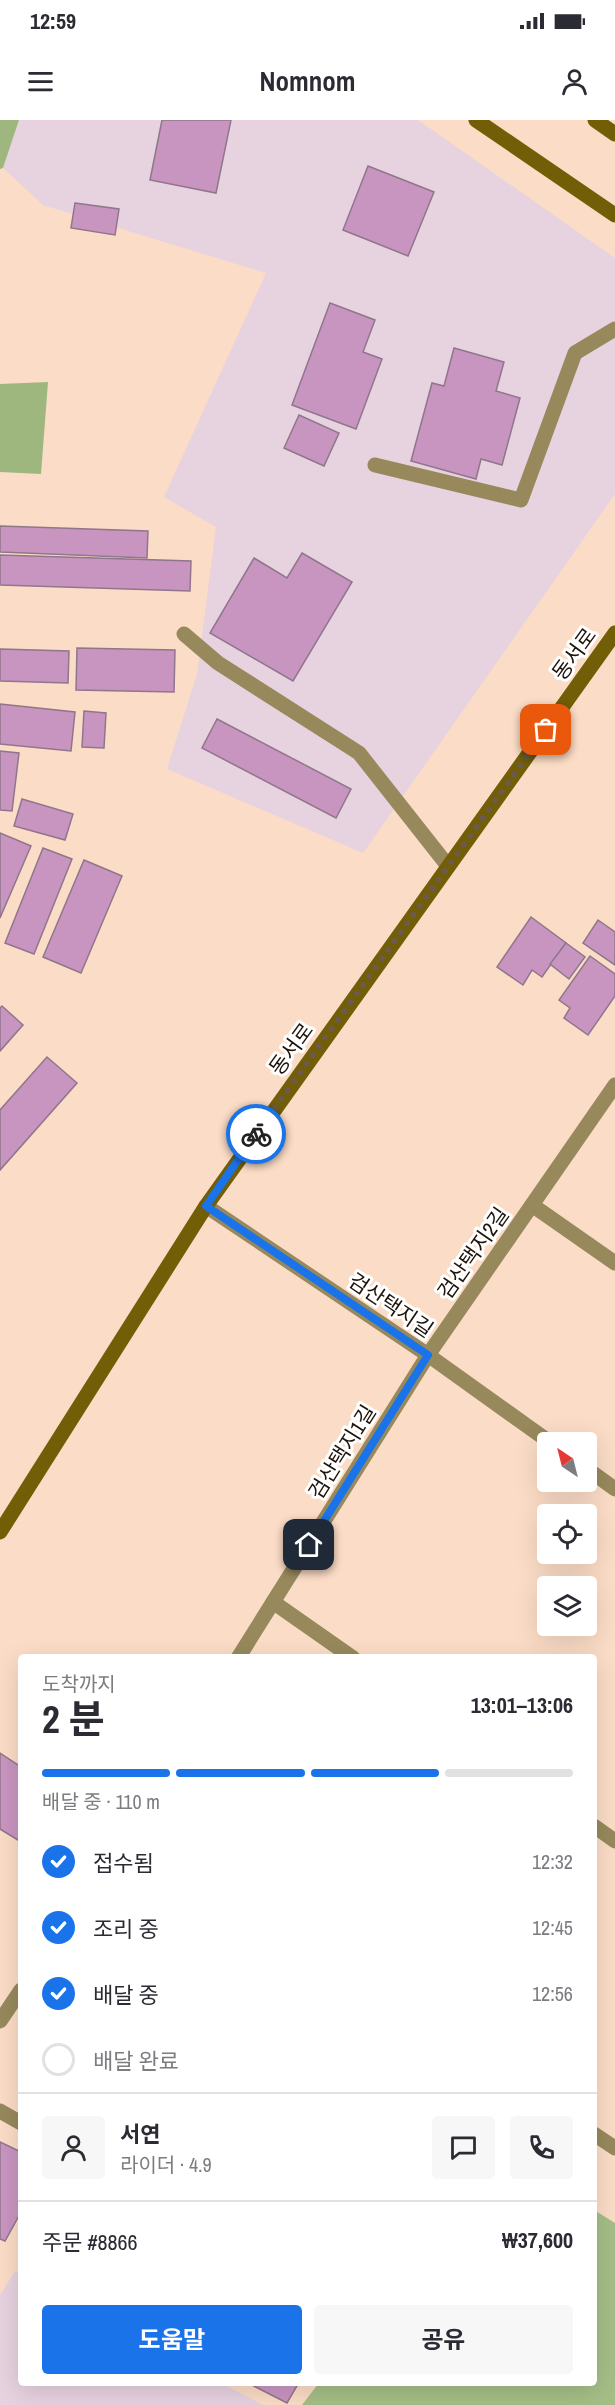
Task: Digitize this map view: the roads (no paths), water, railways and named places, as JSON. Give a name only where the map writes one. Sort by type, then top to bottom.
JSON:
[{"type":"main road","points":[[476,120],[615,215]]},
{"type":"main road","points":[[595,120],[615,134]]},
{"type":"main road","name":"동서로","points":[[0,1532],[206,1206],[615,633]]},
{"type":"street","points":[[375,465],[521,500],[575,353],[615,329]]},
{"type":"street","points":[[184,634],[218,663],[359,753],[448,866]]},
{"type":"street","name":"검산택지2길","points":[[428,1355],[615,1085]]},
{"type":"street","name":"검산택지2길","points":[[532,1205],[615,1263]]},
{"type":"street","name":"검산택지길","points":[[206,1206],[428,1355],[537,1433]]},
{"type":"street","name":"검산택지1길","points":[[240,1654],[428,1355]]},
{"type":"street","points":[[597,1476],[615,1489]]},
{"type":"street","points":[[273,1602],[347,1654]]},
{"type":"street","points":[[597,1828],[615,1840]]},
{"type":"street","points":[[0,2021],[18,1994]]},
{"type":"street","points":[[0,2111],[18,2121]]},
{"type":"street","points":[[597,2136],[615,2148]]}]
